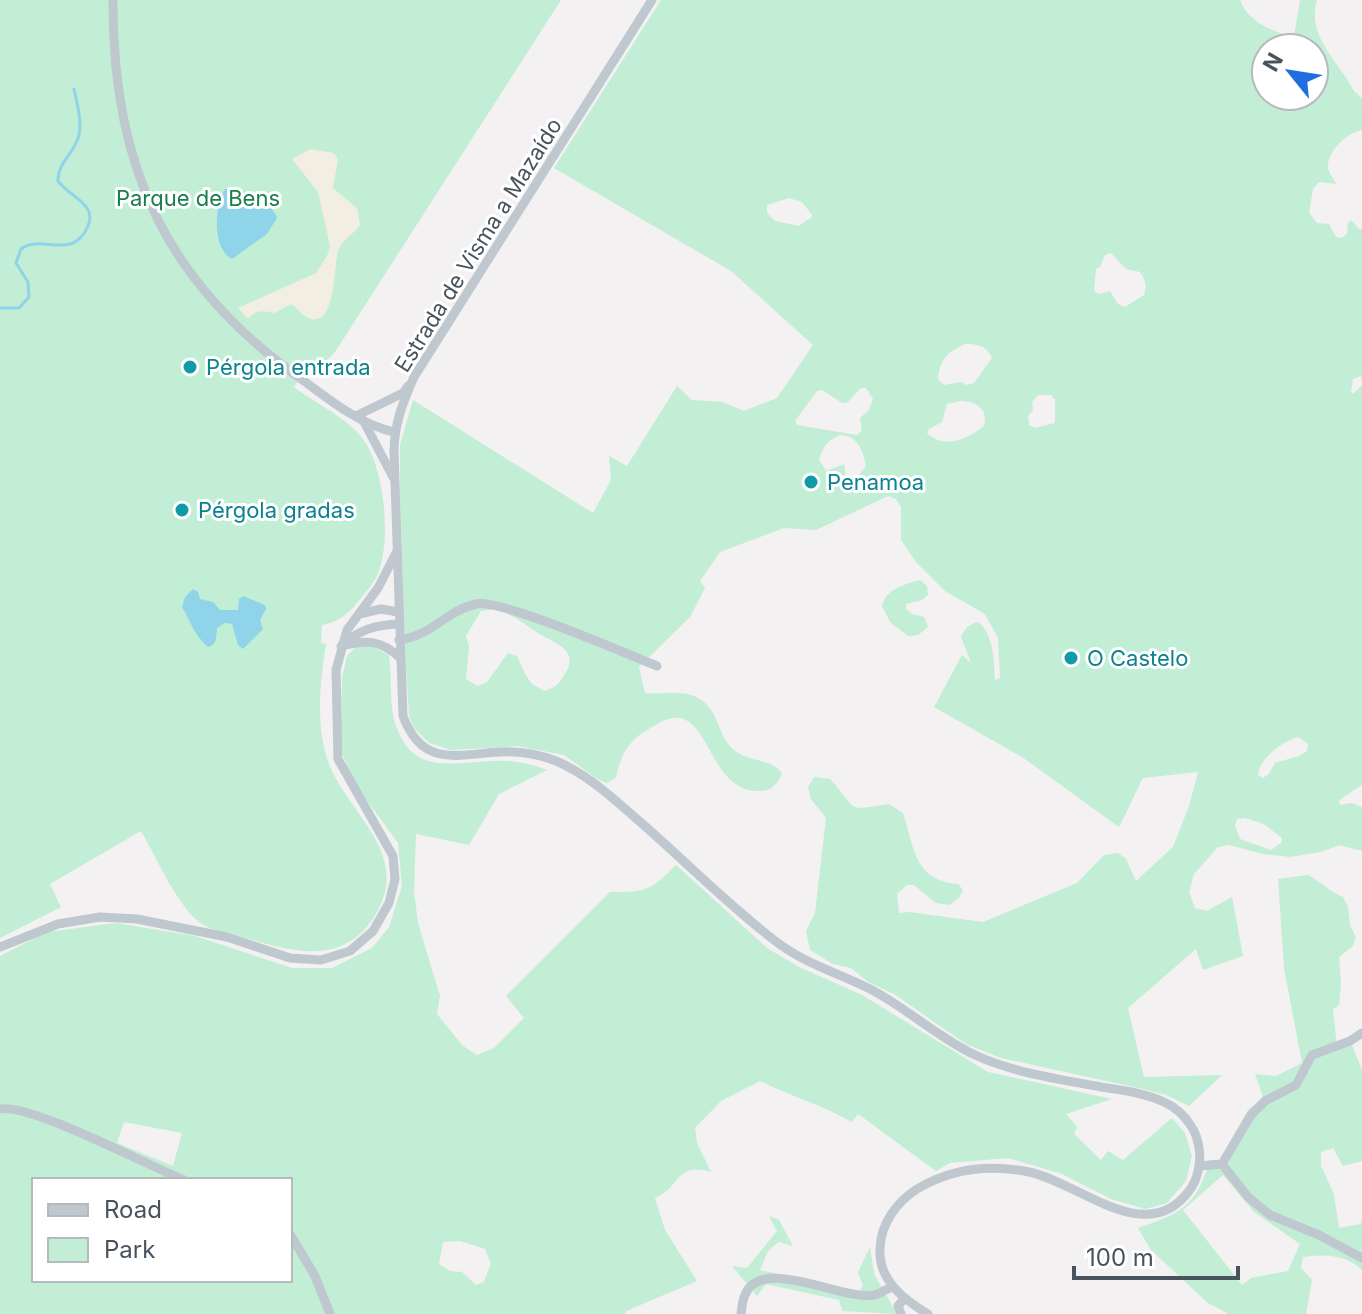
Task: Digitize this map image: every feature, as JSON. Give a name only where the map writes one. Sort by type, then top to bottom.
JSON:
[{"type":"street","points":[[113,0],[115,82],[124,130],[146,195],[163,232],[206,294],[265,353],[359,418],[394,432]]},
{"type":"street","name":"Estrada de Visma a Mazaído","points":[[652,0],[414,377],[394,432],[403,716],[412,736],[425,749],[445,756],[502,752],[529,754],[571,769],[628,811],[788,950],[871,990],[937,1034],[983,1059],[1166,1103],[1181,1114],[1195,1132],[1199,1166]]},
{"type":"street","points":[[359,418],[403,393],[414,377]]},
{"type":"street","points":[[359,418],[394,479]]},
{"type":"street","points":[[0,947],[58,924],[100,917],[137,919],[227,937],[290,958],[321,960],[350,951],[373,931],[389,903],[395,879],[393,856],[338,759],[336,670],[341,646],[356,615],[378,588],[398,548]]},
{"type":"street","points":[[399,640],[416,638],[438,626],[456,610],[480,602],[531,616],[657,666]]},
{"type":"street","points":[[356,615],[381,609],[398,612]]},
{"type":"street","points":[[341,646],[357,633],[371,627],[399,624]]},
{"type":"street","points":[[341,646],[363,640],[376,641],[400,658]]},
{"type":"street","points":[[1222,1164],[1251,1115],[1265,1101],[1296,1085],[1312,1055],[1350,1041],[1362,1033]]},
{"type":"street","points":[[0,1109],[8,1108],[48,1119],[180,1178]]},
{"type":"street","points":[[928,1314],[903,1300],[892,1287],[881,1262],[882,1232],[895,1208],[932,1180],[978,1168],[1027,1172],[1045,1176],[1135,1215],[1156,1215],[1173,1208],[1187,1193],[1197,1178],[1199,1166],[1222,1164]]},
{"type":"street","points":[[1222,1164],[1248,1197],[1270,1215],[1319,1235],[1362,1258]]},
{"type":"street","points":[[292,1237],[315,1276],[330,1314]]},
{"type":"street","points":[[741,1314],[745,1293],[765,1278],[802,1281],[845,1294],[874,1295],[892,1287]]},
{"type":"street","points":[[901,1314],[898,1306],[903,1300]]},
{"type":"green space","name":"Parque de Bens","points":[[0,0],[561,0],[335,352],[313,374],[305,371],[294,387],[343,420],[367,445],[378,474],[384,511],[384,548],[376,578],[348,612],[334,622],[322,625],[321,643],[326,644],[320,719],[325,749],[338,782],[381,851],[386,870],[386,889],[378,910],[365,929],[334,948],[316,951],[278,947],[203,925],[174,892],[141,831],[50,884],[61,907],[0,938]]},
{"type":"green space","points":[[661,0],[1240,0],[1255,20],[1279,32],[1250,32],[1250,112],[1330,112],[1330,54],[1362,98],[1362,130],[1339,143],[1331,155],[1328,167],[1336,184],[1319,182],[1313,189],[1309,213],[1317,223],[1329,224],[1336,237],[1347,234],[1351,220],[1362,229],[1362,382],[1361,376],[1353,379],[1351,391],[1353,394],[1362,385],[1362,785],[1339,800],[1340,805],[1351,803],[1362,807],[1362,851],[1339,845],[1321,852],[1290,857],[1229,845],[1218,847],[1194,874],[1189,892],[1195,908],[1207,911],[1232,897],[1243,956],[1203,970],[1196,949],[1128,1008],[1144,1077],[1222,1075],[1189,1106],[1166,1095],[1001,1058],[966,1044],[851,968],[833,964],[810,950],[806,931],[815,913],[826,818],[811,799],[808,787],[814,777],[830,779],[858,808],[889,804],[903,813],[918,860],[924,869],[943,881],[958,884],[963,890],[950,905],[936,903],[914,885],[907,885],[897,894],[899,913],[983,922],[1077,883],[1104,855],[1118,853],[1126,859],[1136,881],[1173,847],[1198,772],[1143,778],[1119,827],[1022,757],[934,707],[962,655],[971,663],[961,637],[966,629],[978,622],[987,634],[995,680],[1000,678],[998,638],[985,614],[945,591],[916,562],[901,540],[901,507],[896,499],[888,496],[816,530],[784,528],[720,552],[700,581],[705,588],[690,617],[639,667],[645,693],[682,693],[703,701],[734,750],[779,769],[782,774],[770,789],[759,791],[743,788],[731,780],[699,732],[680,718],[666,720],[639,735],[626,751],[616,777],[607,783],[564,755],[517,746],[451,750],[429,743],[414,728],[409,716],[406,666],[400,491],[400,445],[413,400],[593,513],[611,480],[609,456],[627,466],[677,386],[692,400],[722,402],[744,411],[777,398],[813,345],[731,271],[554,168]],"holes":[[[789,198],[802,202],[813,216],[799,226],[775,221],[767,213],[767,205]],[[1111,253],[1126,269],[1140,272],[1144,278],[1144,295],[1125,307],[1118,304],[1110,291],[1099,294],[1094,291],[1096,269],[1105,255]],[[965,344],[985,348],[992,358],[974,383],[944,385],[938,379],[941,366],[946,357]],[[861,388],[866,388],[873,399],[869,410],[860,418],[862,431],[857,435],[797,425],[795,421],[817,391],[822,390],[847,403]],[[1038,395],[1051,395],[1055,399],[1055,423],[1035,428],[1029,425],[1032,402]],[[959,401],[979,407],[985,420],[984,426],[971,435],[948,442],[927,433],[942,422],[947,404]],[[840,435],[858,444],[866,466],[856,479],[850,481],[846,477],[844,464],[826,471],[819,459],[824,447]],[[495,609],[512,616],[564,649],[570,660],[557,685],[544,691],[532,684],[517,656],[508,653],[487,682],[478,686],[466,679],[469,646],[466,636],[481,611]],[[1298,737],[1308,744],[1307,751],[1275,763],[1263,778],[1258,775],[1267,757]],[[1245,818],[1264,824],[1282,838],[1281,843],[1271,850],[1240,839],[1235,825],[1237,819]]]},
{"type":"green space","points":[[1300,0],[1317,0],[1319,32],[1295,32]]},
{"type":"green space","points":[[920,580],[927,586],[928,595],[906,604],[906,609],[924,617],[928,627],[918,635],[908,636],[890,622],[882,606],[892,591]]},
{"type":"green space","points":[[357,646],[374,647],[389,655],[395,723],[411,751],[422,758],[447,764],[513,762],[547,770],[499,794],[469,845],[416,834],[414,891],[418,923],[440,996],[437,1014],[463,1046],[477,1055],[494,1048],[524,1018],[506,996],[610,892],[647,888],[676,865],[767,948],[799,967],[862,995],[988,1072],[1112,1099],[1066,1114],[1077,1127],[1074,1134],[1101,1160],[1108,1151],[1123,1160],[1172,1118],[1185,1133],[1192,1156],[1186,1181],[1167,1203],[1145,1209],[1111,1199],[1062,1174],[1008,1158],[950,1163],[936,1171],[858,1114],[852,1122],[760,1081],[721,1101],[695,1128],[697,1143],[711,1172],[691,1170],[684,1173],[655,1198],[665,1230],[697,1281],[625,1314],[0,1314],[0,956],[47,932],[116,923],[195,936],[292,968],[332,968],[372,948],[389,927],[402,886],[398,843],[357,787],[343,756],[342,678],[347,656]],"holes":[[[124,1122],[182,1133],[173,1166],[117,1143]],[[460,1241],[485,1249],[491,1263],[484,1282],[476,1285],[462,1272],[450,1271],[439,1264],[443,1242]]]},
{"type":"green space","points":[[1308,875],[1343,897],[1356,937],[1353,946],[1339,957],[1339,1005],[1333,1009],[1337,1048],[1352,1045],[1362,1070],[1362,1161],[1343,1166],[1333,1148],[1321,1152],[1321,1166],[1334,1194],[1339,1228],[1361,1224],[1362,1217],[1362,1270],[1334,1256],[1303,1257],[1301,1268],[1312,1280],[1306,1314],[1229,1314],[1208,1303],[1151,1250],[1138,1228],[1166,1218],[1193,1198],[1210,1160],[1220,1160],[1248,1110],[1263,1097],[1255,1074],[1276,1076],[1302,1063],[1284,968],[1278,879]],"holes":[[[1223,1175],[1254,1212],[1300,1244],[1288,1271],[1251,1278],[1242,1285],[1183,1210]]]},
{"type":"green space","points":[[769,1216],[779,1220],[793,1246],[779,1242],[768,1251],[760,1270],[859,1291],[863,1286],[858,1272],[870,1247],[874,1274],[897,1314],[842,1311],[839,1300],[766,1284],[757,1296],[732,1266],[747,1268],[777,1231]]},
{"type":"sand","points":[[310,149],[334,153],[338,159],[333,188],[357,208],[360,225],[339,249],[330,303],[319,318],[308,318],[291,304],[274,313],[257,312],[248,319],[238,308],[316,273],[327,256],[330,246],[318,192],[292,159]]},
{"type":"water","points":[[225,189],[256,196],[269,205],[277,218],[267,234],[232,259],[221,246],[217,227]]},
{"type":"water","points":[[193,589],[200,599],[213,602],[220,610],[238,610],[239,599],[243,596],[265,605],[260,620],[263,629],[243,649],[238,645],[232,624],[225,623],[217,628],[215,642],[208,647],[196,633],[182,607],[185,597]]},
{"type":"waterway","points":[[0,308],[19,308],[29,297],[28,282],[16,263],[21,249],[29,245],[74,243],[82,237],[89,223],[87,208],[58,181],[60,169],[79,135],[80,118],[74,89]]},
{"type":"place","name":"Pérgola entrada","points":[[190,367]]},
{"type":"place","name":"Penamoa","points":[[811,482]]},
{"type":"place","name":"Pérgola gradas","points":[[182,510]]},
{"type":"place","name":"O Castelo","points":[[1071,658]]}]
